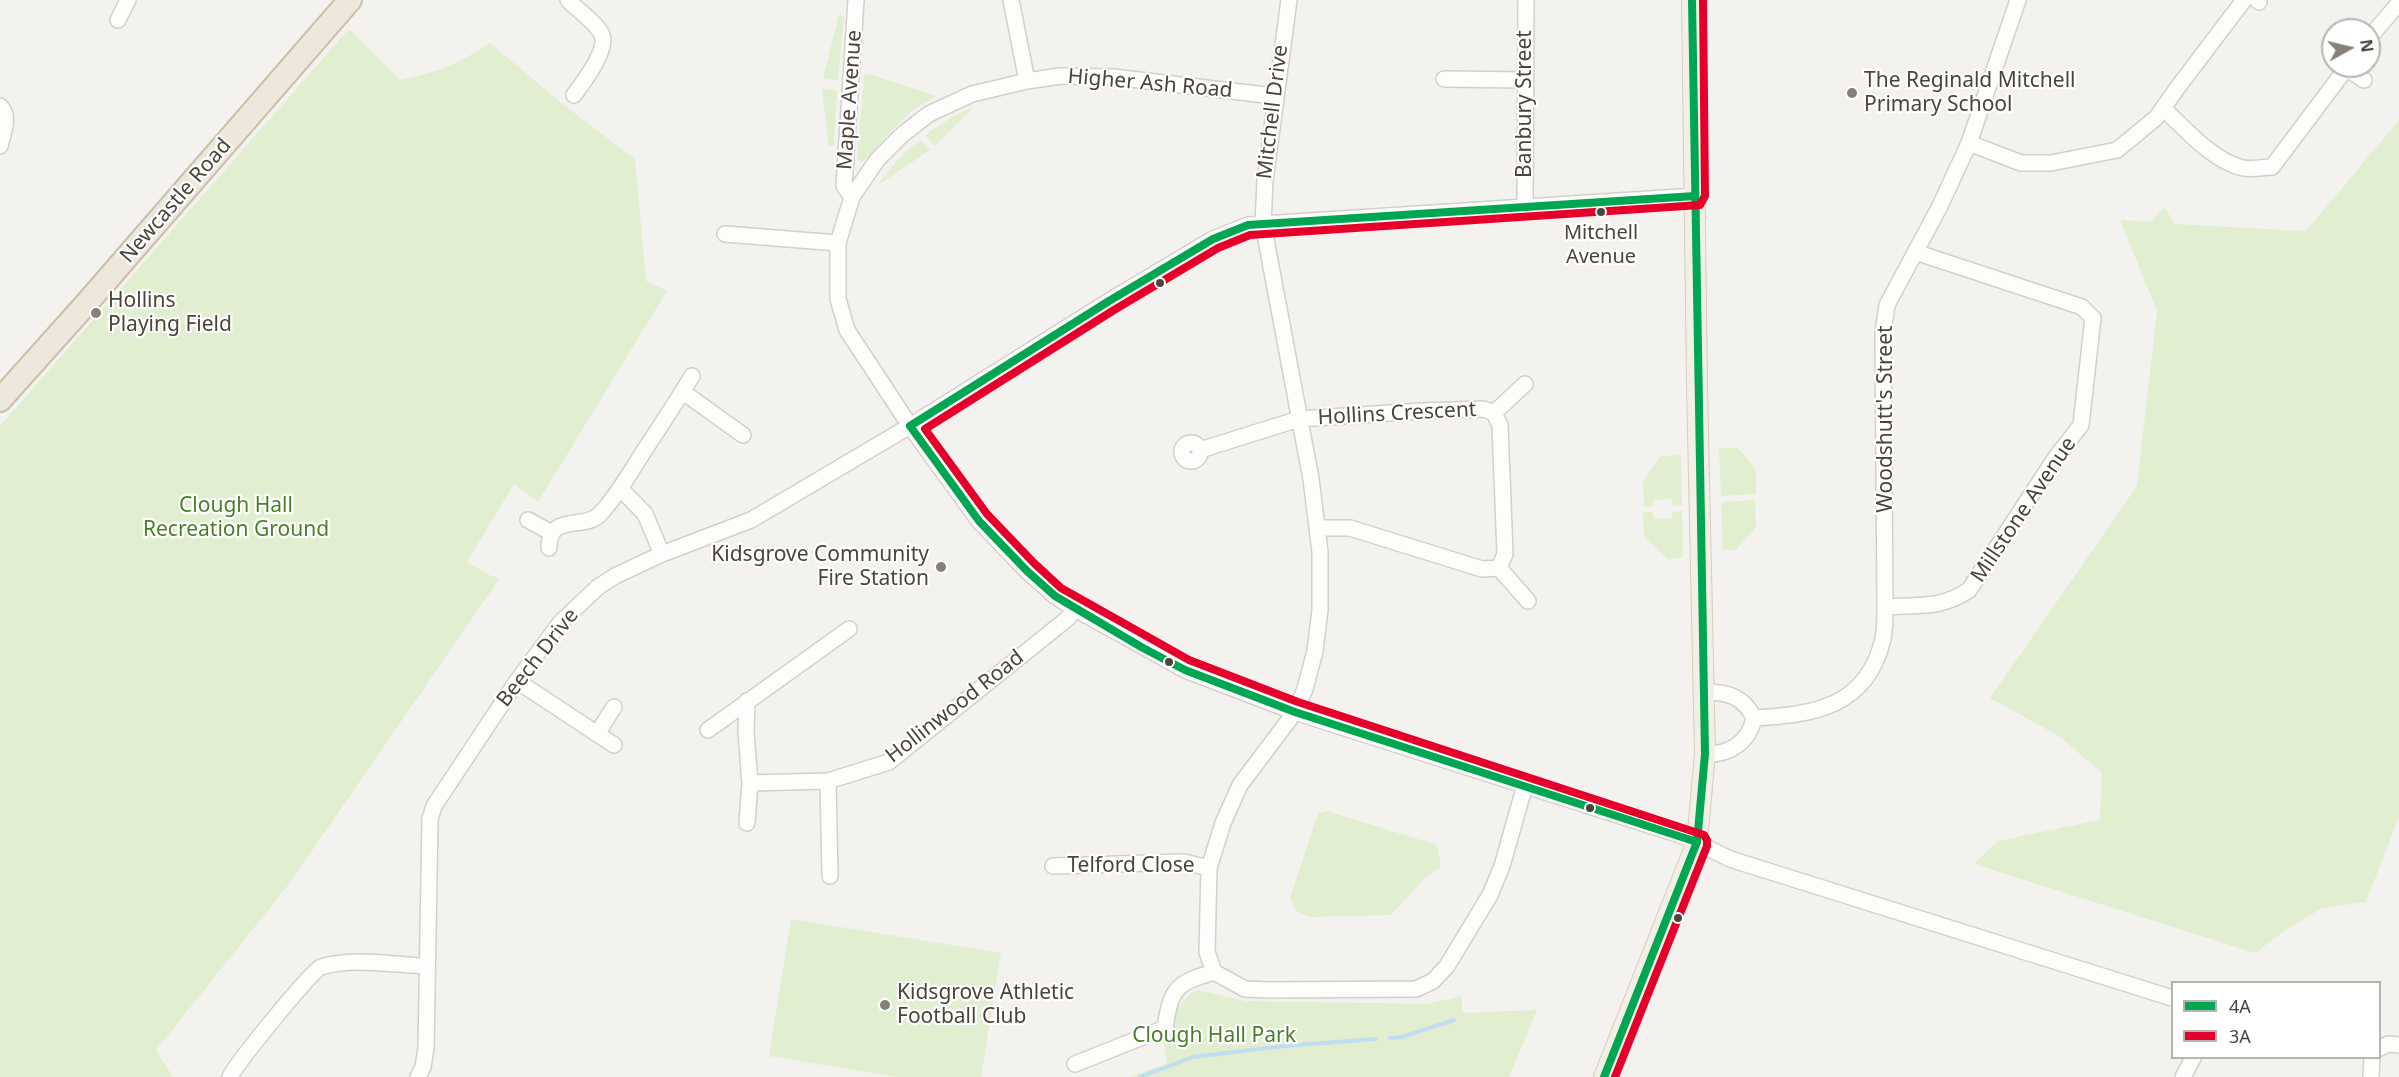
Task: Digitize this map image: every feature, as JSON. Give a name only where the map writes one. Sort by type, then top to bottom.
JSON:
[{"type":"highway","name":"Newcastle Road","points":[[0,400],[94,296],[350,0]]},
{"type":"main road","points":[[1604,1077],[1697,842],[1705,754],[1706,692],[1698,437],[1692,0]]},
{"type":"street","points":[[118,20],[128,0]]},
{"type":"street","points":[[568,0],[596,28],[603,41],[596,60],[574,86]]},
{"type":"street","name":"Maple Avenue","points":[[852,196],[847,193],[844,186],[856,0]]},
{"type":"street","points":[[1011,0],[1026,81]]},
{"type":"street","name":"Mitchell Drive","points":[[1214,972],[1207,952],[1209,868],[1223,823],[1240,784],[1295,712],[1305,688],[1320,610],[1318,528],[1311,479],[1263,224],[1263,202],[1274,96],[1288,0]]},
{"type":"street","name":"Banbury Street","points":[[1525,208],[1526,0]]},
{"type":"street","name":"Woodshutt's Street","points":[[1754,718],[1796,716],[1822,709],[1844,699],[1859,687],[1873,668],[1883,638],[1885,607],[1883,333],[1887,305],[1969,143],[2018,0]]},
{"type":"street","points":[[1969,143],[2021,163],[2051,164],[2116,150],[2156,118],[2254,1]]},
{"type":"street","points":[[2381,24],[2399,3]]},
{"type":"street","name":"Higher Ash Road","points":[[1274,96],[1113,77],[1060,76],[1026,81],[972,94],[929,114],[903,134],[877,160],[852,196],[838,243],[838,299],[847,330],[910,426],[979,521],[1027,571],[1055,596],[1075,609],[1185,670],[1295,712],[1697,842],[1730,859],[2171,998]]},
{"type":"street","points":[[2163,108],[2205,147],[2224,160],[2244,168],[2272,167],[2339,78]]},
{"type":"street","points":[[1444,79],[1525,81]]},
{"type":"street","points":[[0,106],[6,113],[6,118],[0,146]]},
{"type":"street","points":[[1263,224],[1695,196]]},
{"type":"street","name":"Beech Drive","points":[[418,1077],[423,1067],[426,1048],[430,819],[434,806],[517,681],[560,623],[598,587],[615,576],[662,554],[751,520],[910,426],[1213,239],[1248,225],[1263,224]]},
{"type":"street","points":[[725,234],[838,243]]},
{"type":"street","name":"Millstone Avenue","points":[[1885,607],[1931,606],[1953,601],[1970,590],[2056,458],[2081,425],[2090,356],[2093,318],[2082,307],[1915,252]]},
{"type":"street","points":[[528,520],[550,541],[566,524],[594,520],[620,488],[692,376]]},
{"type":"street","name":"Hollins Crescent","points":[[1494,413],[1525,384]]},
{"type":"street","points":[[682,392],[743,435]]},
{"type":"street","name":"Hollins Crescent","points":[[1200,450],[1299,419],[1484,409],[1494,413],[1500,425],[1505,554],[1499,568]]},
{"type":"street","points":[[620,488],[645,514],[662,554]]},
{"type":"street","points":[[1318,528],[1350,528],[1482,569],[1499,568],[1528,602]]},
{"type":"street","name":"Hollinwood Road","points":[[750,783],[828,781],[889,762],[1067,619],[1075,609]]},
{"type":"street","points":[[708,730],[849,629]]},
{"type":"street","points":[[517,681],[614,745]]},
{"type":"street","points":[[1705,754],[1728,752],[1745,740],[1752,730],[1754,718],[1749,708],[1728,693],[1706,692]]},
{"type":"street","points":[[747,701],[746,732],[750,783],[747,823]]},
{"type":"street","points":[[597,734],[614,706]]},
{"type":"street","points":[[828,781],[830,876]]},
{"type":"street","points":[[1075,1064],[1165,1028],[1175,990],[1186,980],[1214,972],[1245,989],[1269,990],[1416,989],[1432,981],[1447,966],[1490,895],[1502,866],[1525,785]]},
{"type":"street","name":"Telford Close","points":[[1053,866],[1184,862],[1209,868]]},
{"type":"street","points":[[230,1077],[252,1046],[318,968],[341,963],[427,966]]},
{"type":"street","points":[[2183,1077],[2192,1059]]},
{"type":"street","points":[[2371,1077],[2372,1059]]},
{"type":"green space","points":[[839,15],[844,16],[838,80],[823,79]]},
{"type":"green space","name":"Clough Hall Recreation Ground","points":[[349,29],[400,80],[447,66],[490,43],[560,102],[635,159],[646,281],[667,291],[538,502],[514,484],[467,562],[489,575],[500,578],[289,884],[156,1050],[173,1077],[0,1077],[0,426]]},
{"type":"green space","points":[[869,74],[936,96],[911,111],[862,162],[857,159],[864,75]]},
{"type":"green space","points":[[822,89],[837,90],[834,145],[829,146]]},
{"type":"green space","points":[[976,105],[935,146],[925,135],[949,119]]},
{"type":"green space","points":[[2399,120],[2399,817],[2366,902],[2322,908],[2284,931],[2255,953],[1974,864],[1998,841],[2100,820],[2102,773],[2059,736],[1990,698],[2137,486],[2157,311],[2120,220],[2151,222],[2165,207],[2174,224],[2306,231]]},
{"type":"green space","points":[[920,140],[930,150],[875,187],[903,154]]},
{"type":"green space","points":[[1719,448],[1738,448],[1756,470],[1756,494],[1721,496]]},
{"type":"green space","points":[[1681,455],[1682,505],[1673,506],[1671,499],[1653,500],[1652,507],[1644,507],[1643,481],[1661,456]]},
{"type":"green space","points":[[1755,500],[1756,527],[1736,550],[1723,550],[1721,502]]},
{"type":"green space","points":[[1682,511],[1683,557],[1668,559],[1644,536],[1643,512],[1652,512],[1654,519],[1672,518],[1672,512]]},
{"type":"green space","points":[[1327,811],[1437,845],[1441,867],[1424,879],[1391,915],[1309,917],[1296,911],[1290,898],[1318,813]]},
{"type":"green space","name":"Kidsgrove Athletic Football Club","points":[[791,919],[1001,953],[981,1077],[896,1077],[769,1056]]},
{"type":"green space","name":"Clough Hall Park","points":[[1197,990],[1246,1001],[1427,1004],[1461,996],[1463,1013],[1537,1010],[1509,1077],[1131,1077],[1167,1063],[1163,1039],[1171,1035],[1176,1015],[1182,1004]]},
{"type":"waterway","points":[[1390,1038],[1402,1037],[1454,1020]]},
{"type":"waterway","points":[[1140,1077],[1193,1057],[1284,1046],[1376,1039]]},
{"type":"transit line","name":"4A","points":[[1604,1077],[1697,842],[1705,754],[1692,0]]},
{"type":"transit line","name":"3A","points":[[1615,1077],[1707,846],[1704,835],[1298,702],[1189,660],[1061,588],[987,514],[925,429],[1114,310],[1218,248],[1250,235],[1700,205],[1705,196],[1703,0]]},
{"type":"transit line","name":"4A","points":[[1695,196],[1248,225],[1213,239],[1109,301],[910,426],[979,521],[1027,571],[1055,596],[1143,648],[1185,670],[1295,712],[1697,842]]},
{"type":"place","name":"The Reginald Mitchell Primary School","points":[[1852,93]]},
{"type":"place","name":"Mitchell Avenue","points":[[1601,212]]},
{"type":"place","name":"Hollins Playing Field","points":[[96,313]]},
{"type":"place","name":"Kidsgrove Community Fire Station","points":[[941,567]]},
{"type":"place","name":"Kidsgrove Athletic Football Club","points":[[885,1005]]}]
